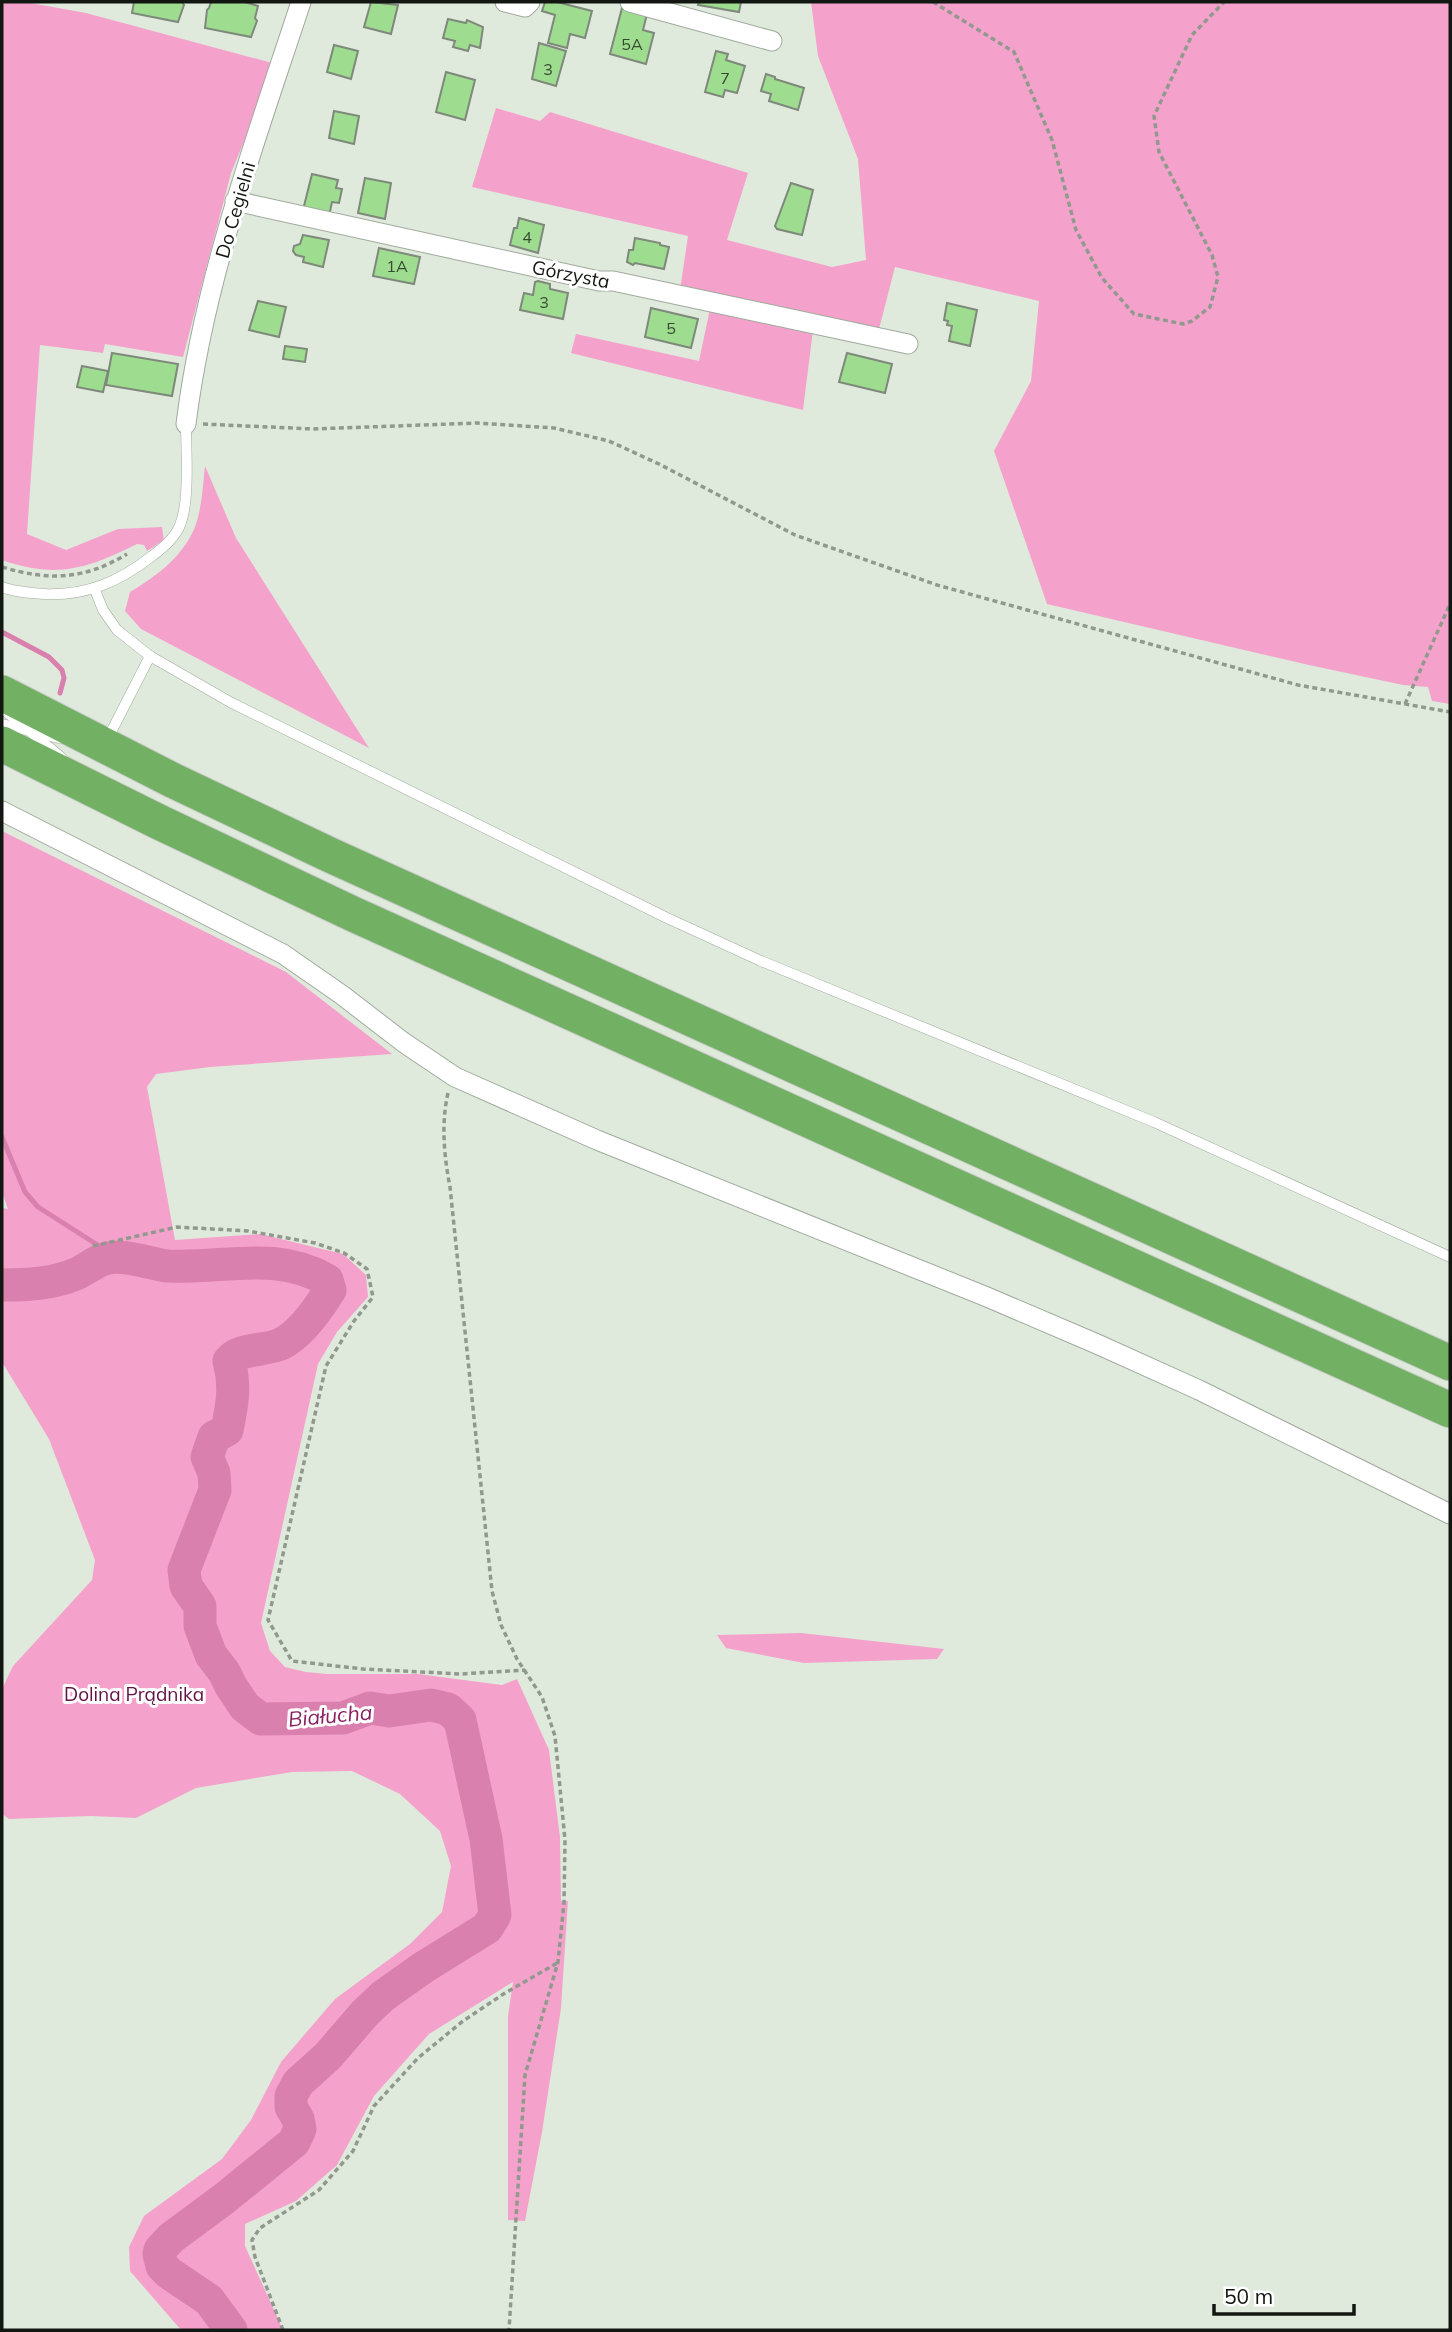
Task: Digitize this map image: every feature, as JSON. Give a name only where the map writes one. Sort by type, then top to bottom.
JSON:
[{"type":"highway","points":[[2,693],[104,746],[330,855],[1450,1363]]},
{"type":"highway","points":[[16,738],[116,801],[353,914],[1450,1410]]},
{"type":"street","name":"Do Cegielni","points":[[186,424],[191,380],[235,201],[301,2]]},
{"type":"street","points":[[505,2],[526,7],[530,2]]},
{"type":"street","points":[[630,2],[772,41]]},
{"type":"street","name":"Górzysta","points":[[235,201],[599,281],[613,281],[908,344]]},
{"type":"street","points":[[2,811],[283,954],[455,1077],[597,1140],[1097,1344],[1199,1390],[1450,1514]]},
{"type":"lane","points":[[2,587],[19,592],[65,595],[95,590],[143,563],[168,543],[180,526],[185,482],[186,424]]},
{"type":"lane","points":[[95,590],[103,610],[117,630],[150,656],[230,702],[666,917],[761,961],[1154,1122],[1450,1257]]},
{"type":"lane","points":[[2,724],[16,738],[104,746],[150,656]]},
{"type":"lane","points":[[2,708],[16,738]]},
{"type":"path","points":[[933,2],[1014,52],[1052,140],[1076,230],[1102,278],[1135,314],[1183,324],[1192,321],[1210,307],[1218,277],[1212,255],[1159,152],[1154,116],[1192,35],[1224,2]]},
{"type":"path","points":[[186,424],[313,429],[477,423],[554,428],[609,441],[659,464],[794,535],[937,585],[1298,685],[1450,712]]},
{"type":"path","points":[[2,567],[37,576],[64,577],[96,570],[136,549]]},
{"type":"path","points":[[1405,704],[1450,604]]},
{"type":"path","points":[[455,1077],[448,1090],[443,1113],[447,1171],[492,1591],[501,1625],[542,1697],[555,1736],[565,1840],[564,1903],[558,1962],[526,2075],[509,2330]]},
{"type":"path","points":[[93,1246],[177,1227],[248,1231],[315,1242],[344,1253],[368,1269],[373,1297],[354,1321],[326,1366],[268,1620],[292,1661],[363,1669],[461,1674],[525,1670]]},
{"type":"path","points":[[283,2330],[255,2257],[252,2240],[260,2228],[318,2190],[353,2151],[374,2106],[418,2058],[463,2021],[558,1962]]},
{"type":"green space","points":[[2,2],[25,2],[86,13],[276,64],[231,173],[183,357],[105,344],[103,353],[40,345],[27,534],[66,550],[118,529],[162,527],[164,540],[147,551],[144,545],[137,544],[87,565],[55,570],[21,566],[2,560]]},
{"type":"green space","points":[[811,2],[1450,2],[1450,704],[1432,701],[1428,687],[1403,685],[1309,665],[1047,604],[994,451],[1031,381],[1039,301],[895,267],[878,333],[680,290],[688,236],[472,187],[496,108],[540,121],[550,112],[748,173],[727,240],[832,267],[866,260],[858,159],[818,56]]},
{"type":"green space","points":[[710,309],[813,330],[803,410],[571,353],[576,334],[699,361]]},
{"type":"green space","points":[[205,466],[236,538],[369,748],[141,629],[125,611],[130,592],[170,563],[186,544],[197,521]]},
{"type":"green space","name":"Dolina Prądnika","points":[[2,831],[286,972],[392,1054],[210,1067],[156,1074],[147,1087],[175,1240],[260,1234],[343,1254],[366,1275],[368,1297],[337,1332],[318,1364],[261,1623],[270,1651],[285,1667],[306,1672],[418,1674],[502,1685],[517,1679],[549,1750],[560,1837],[561,1901],[568,1901],[561,2008],[525,2221],[508,2220],[508,2016],[513,1982],[429,2034],[374,2096],[337,2165],[296,2201],[245,2224],[245,2246],[283,2330],[181,2330],[130,2271],[129,2247],[144,2216],[222,2159],[251,2120],[281,2062],[335,1999],[410,1944],[442,1912],[451,1866],[440,1831],[400,1794],[352,1771],[292,1772],[196,1788],[136,1818],[91,1816],[9,1819],[2,1814],[2,1689],[13,1666],[92,1580],[95,1560],[49,1439],[2,1362],[2,1208],[8,1209],[2,1192]]},
{"type":"green space","points":[[801,1633],[944,1649],[937,1659],[804,1663],[726,1648],[717,1635]]},
{"type":"building","points":[[134,2],[182,2],[184,5],[178,22],[132,13]]},
{"type":"building","points":[[211,2],[245,2],[258,6],[255,18],[257,21],[251,37],[205,28]]},
{"type":"building","points":[[371,2],[398,5],[391,34],[364,27]]},
{"type":"building","points":[[545,2],[557,2],[592,11],[585,38],[570,34],[567,48],[548,43],[555,15],[542,11]]},
{"type":"building","points":[[699,2],[741,2],[739,12],[698,5]]},
{"type":"building","points":[[622,8],[647,14],[643,30],[654,33],[646,64],[610,54]]},
{"type":"building","points":[[448,19],[466,23],[467,20],[483,27],[480,48],[470,45],[468,51],[453,47],[455,41],[443,38]]},
{"type":"building","points":[[539,43],[566,51],[556,86],[532,79]]},
{"type":"building","points":[[334,45],[358,51],[351,79],[327,72]]},
{"type":"building","points":[[716,51],[728,54],[726,60],[745,66],[737,93],[725,90],[723,97],[705,92]]},
{"type":"building","points":[[446,72],[475,80],[465,120],[436,112]]},
{"type":"building","points":[[766,74],[804,88],[798,110],[769,101],[771,94],[761,91]]},
{"type":"building","points":[[334,111],[359,116],[354,144],[329,138]]},
{"type":"building","points":[[312,174],[338,180],[336,188],[342,189],[339,203],[332,202],[329,216],[303,210]]},
{"type":"building","points":[[365,178],[391,183],[385,219],[358,213]]},
{"type":"building","points":[[791,183],[813,190],[802,235],[777,229],[775,226]]},
{"type":"building","points":[[519,218],[544,225],[538,253],[510,245]]},
{"type":"building","points":[[303,235],[329,240],[323,267],[303,262],[304,257],[293,251],[294,246],[300,244]]},
{"type":"building","points":[[635,238],[669,247],[664,269],[627,262]]},
{"type":"building","points":[[379,248],[420,257],[414,284],[373,276]]},
{"type":"building","points":[[535,282],[550,284],[550,289],[568,293],[563,319],[520,310],[524,293],[533,295]]},
{"type":"building","points":[[258,301],[286,307],[279,337],[249,330]]},
{"type":"building","points":[[947,303],[977,310],[970,346],[949,341],[952,326],[947,325],[948,321],[944,320]]},
{"type":"building","points":[[651,308],[698,319],[691,348],[645,337]]},
{"type":"building","points":[[285,346],[307,349],[305,362],[283,359]]},
{"type":"building","points":[[112,353],[178,364],[172,396],[106,385]]},
{"type":"building","points":[[847,353],[892,364],[885,393],[839,382]]},
{"type":"building","points":[[82,366],[108,371],[103,392],[77,387]]},
{"type":"waterway","points":[[2,632],[49,657],[62,670],[64,678],[60,693]]},
{"type":"waterway","points":[[2,1137],[25,1192],[38,1207],[118,1258]]},
{"type":"waterway","name":"Białucha","points":[[2,1285],[58,1280],[112,1257],[168,1266],[268,1263],[307,1271],[327,1280],[330,1290],[296,1334],[281,1344],[239,1354],[229,1361],[233,1387],[229,1421],[227,1430],[214,1437],[207,1457],[214,1473],[215,1490],[184,1570],[186,1586],[200,1606],[200,1626],[211,1655],[245,1707],[261,1719],[343,1718],[370,1708],[389,1711],[431,1705],[448,1709],[460,1720],[486,1839],[495,1915],[487,1928],[424,1967],[383,1996],[365,2013],[328,2056],[298,2083],[291,2096],[291,2107],[300,2129],[294,2142],[171,2238],[160,2250],[162,2266],[209,2300],[231,2330]]}]
